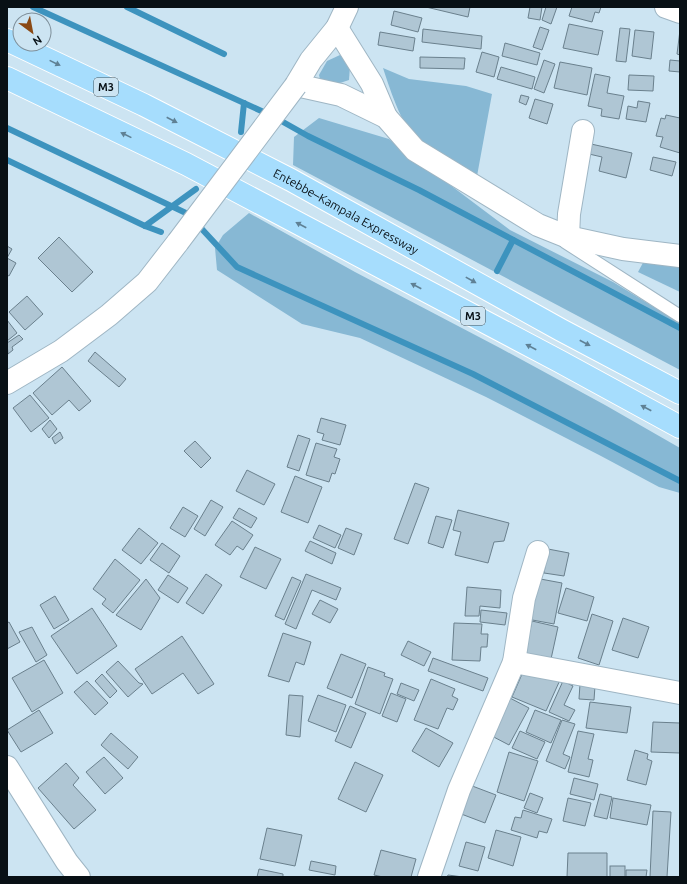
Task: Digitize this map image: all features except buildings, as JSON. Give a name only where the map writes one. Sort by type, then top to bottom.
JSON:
[{"type":"highway","name":"Entebbe–Kampala Expressway","points":[[7,40],[144,105],[290,180],[561,330],[680,393]]},
{"type":"highway","name":"M3","points":[[7,78],[192,168],[559,361],[680,427]]},
{"type":"street","points":[[7,383],[61,351],[109,315],[147,282],[296,85],[311,60],[337,28],[347,7]]},
{"type":"street","points":[[666,7],[680,12]]},
{"type":"street","points":[[337,28],[372,84],[386,117],[415,150],[538,225],[568,237],[623,249],[680,256]]},
{"type":"street","points":[[296,85],[341,95],[386,117]]},
{"type":"street","points":[[568,237],[569,214],[582,131]]},
{"type":"street","points":[[429,877],[459,790],[514,662],[524,598],[538,552]]},
{"type":"street","points":[[514,662],[680,693]]},
{"type":"street","points":[[7,767],[67,862],[79,877]]},
{"type":"lane","points":[[538,225],[680,316]]},
{"type":"shaded area","points":[[340,55],[350,66],[349,80],[337,84],[321,84],[319,75],[327,61]]},
{"type":"shaded area","points":[[383,68],[409,79],[466,86],[492,94],[477,176],[425,147],[410,132],[399,111]]},
{"type":"shaded area","points":[[319,118],[389,139],[510,230],[613,282],[680,323],[680,370],[293,165],[294,137]]},
{"type":"shaded area","points":[[249,213],[355,272],[605,405],[680,448],[680,493],[659,487],[486,397],[360,338],[302,324],[217,270],[215,248],[223,235]]},
{"type":"shaded area","points":[[645,259],[680,265],[680,292],[638,272]]},
{"type":"waterway","points":[[33,7],[268,114]]},
{"type":"waterway","points":[[127,7],[224,54]]},
{"type":"waterway","points":[[241,132],[244,103]]},
{"type":"waterway","points":[[276,118],[308,136],[419,190],[680,328]]},
{"type":"waterway","points":[[7,128],[188,214],[237,267],[473,374],[680,481]]},
{"type":"waterway","points":[[7,160],[145,226],[161,232]]},
{"type":"waterway","points":[[145,226],[196,189]]},
{"type":"waterway","points":[[497,271],[513,240]]}]
